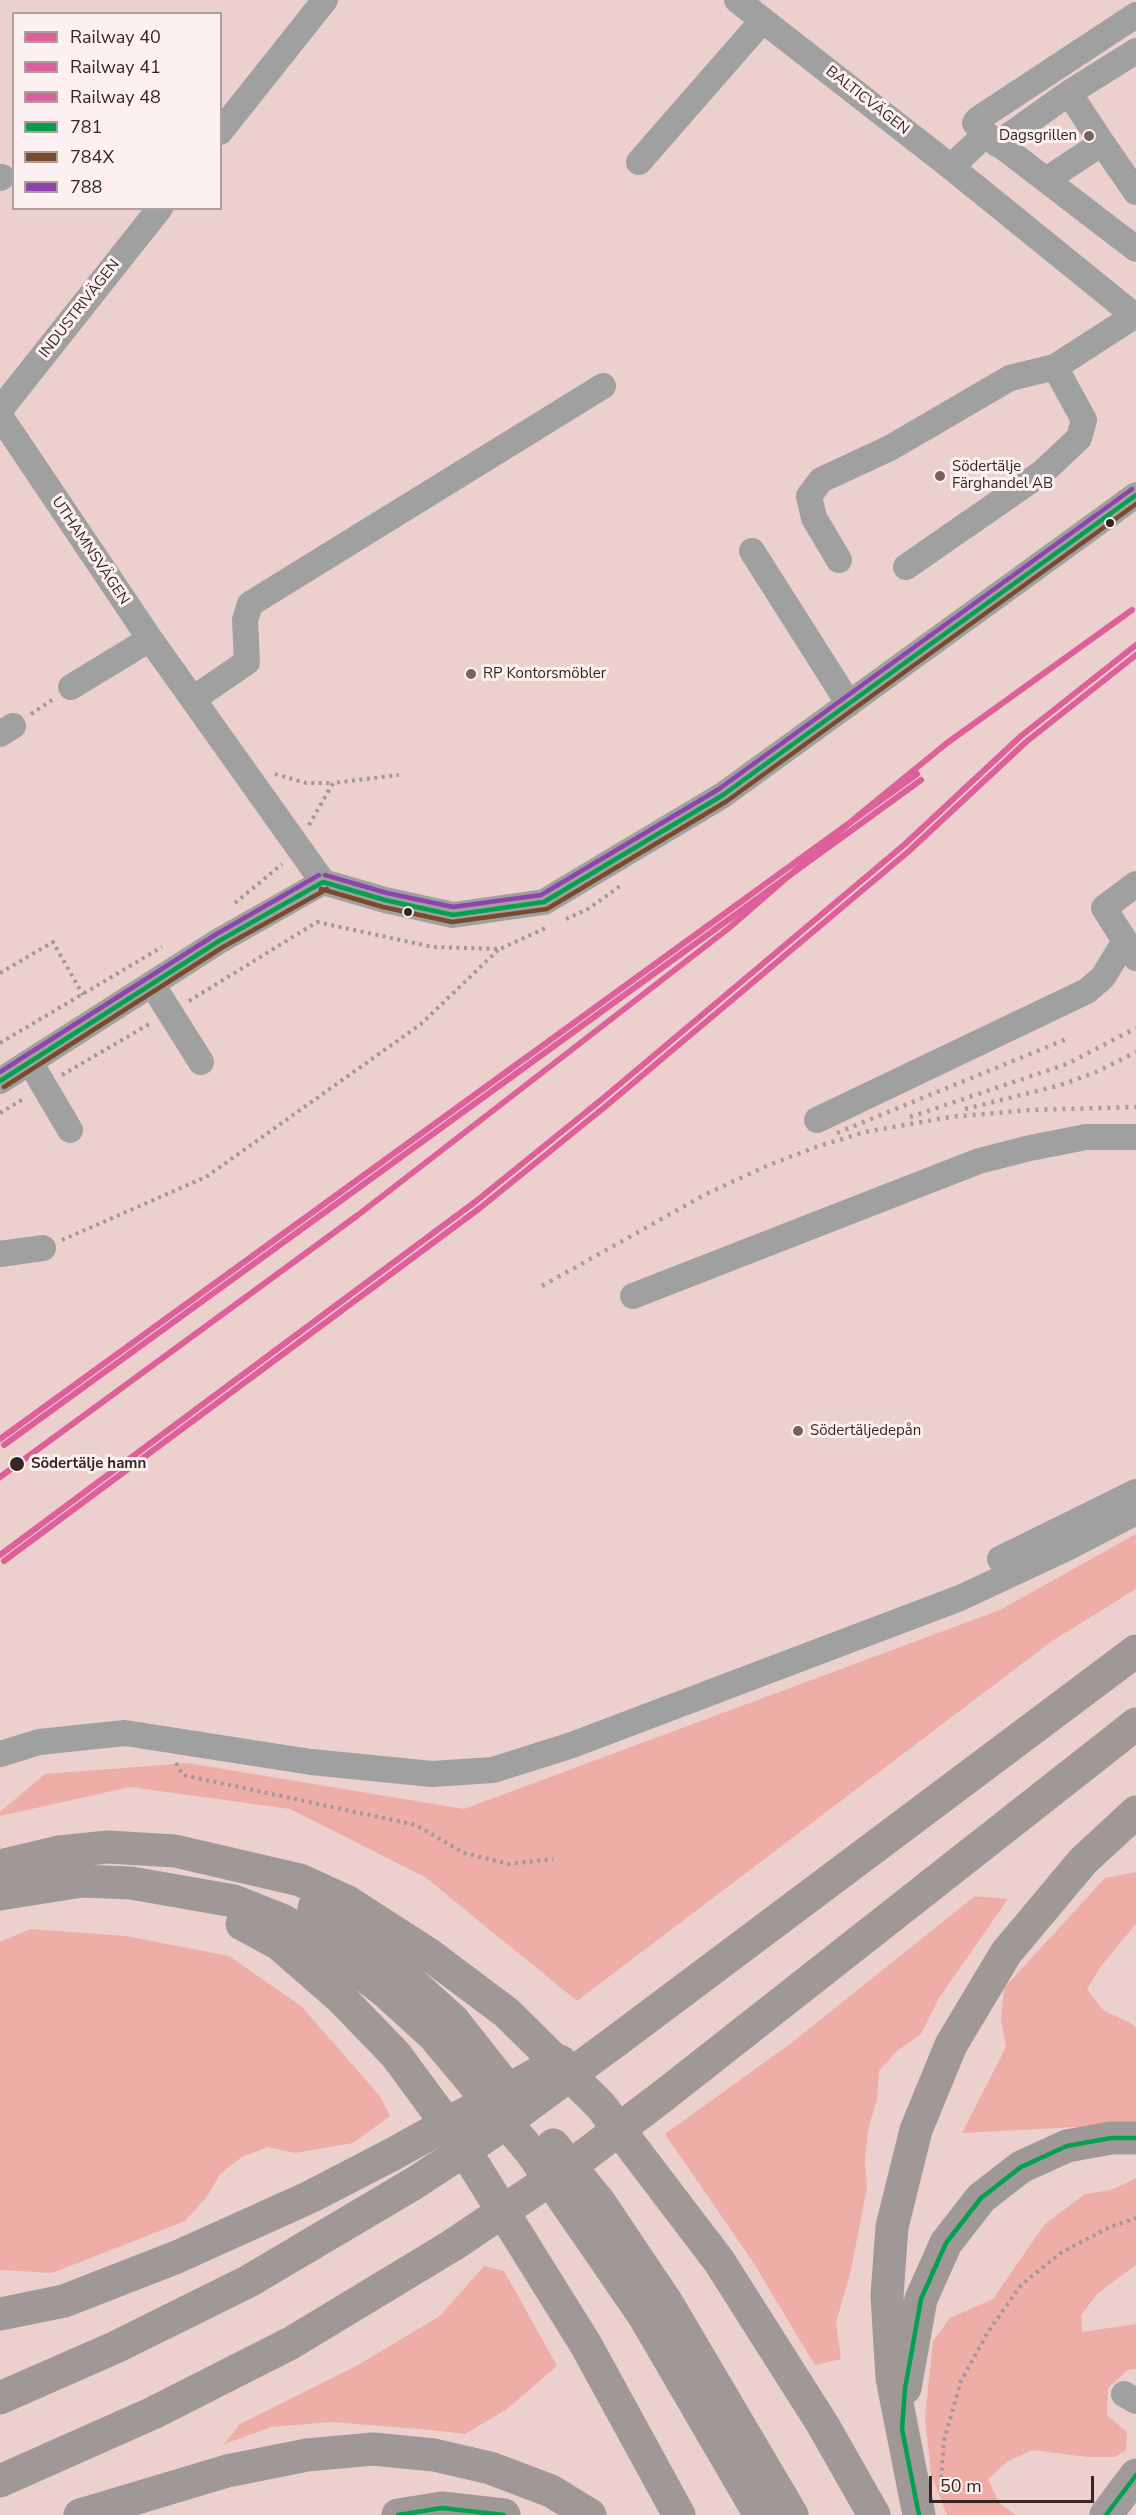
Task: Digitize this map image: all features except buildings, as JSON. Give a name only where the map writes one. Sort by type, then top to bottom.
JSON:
[{"type":"highway","points":[[0,2398],[116,2347],[249,2280],[413,2184],[490,2133],[613,2038],[664,2006],[1136,1651]]},
{"type":"highway","points":[[0,2481],[153,2413],[291,2343],[453,2245],[576,2162],[663,2096],[1136,1724]]},
{"type":"highway","points":[[919,2515],[892,2378],[887,2295],[892,2227],[916,2130],[951,2045],[1006,1953],[1083,1861],[1136,1812]]},
{"type":"highway","points":[[0,1866],[59,1852],[108,1847],[175,1851],[300,1880],[348,1902],[427,1953],[507,2013],[601,2106],[719,2261],[823,2425],[874,2515]]},
{"type":"highway","points":[[233,1864],[294,1896],[344,1926],[453,2020],[600,2204],[667,2303],[792,2515]]},
{"type":"highway","points":[[0,1894],[82,1881],[131,1883],[234,1901],[282,1920],[335,1952],[387,1993],[433,2035],[531,2152],[637,2307],[760,2515]]},
{"type":"highway","points":[[173,1890],[279,1944],[340,1998],[396,2055],[457,2138],[586,2345],[680,2515]]},
{"type":"highway","points":[[0,2314],[64,2301],[177,2257],[310,2197],[393,2154],[484,2102],[613,2038]]},
{"type":"highway","points":[[903,2429],[905,2389],[921,2299],[946,2243],[981,2198],[1021,2167],[1067,2146],[1111,2138],[1136,2138]]},
{"type":"highway","points":[[80,2515],[227,2471],[307,2455],[373,2449],[434,2455],[490,2468],[551,2491],[590,2515]]},
{"type":"highway","points":[[398,2515],[442,2508],[504,2515]]},
{"type":"main road","points":[[1106,2515],[1136,2475]]},
{"type":"main road","points":[[1131,2515],[1136,2509]]},
{"type":"street","points":[[222,129],[325,0]]},
{"type":"street","name":"BALTICVÄGEN","points":[[737,0],[951,166],[1135,317]]},
{"type":"street","points":[[1136,15],[975,123],[992,139],[1136,249]]},
{"type":"street","points":[[639,162],[763,20]]},
{"type":"street","points":[[951,166],[1136,51]]},
{"type":"street","points":[[1070,93],[1136,192]]},
{"type":"street","points":[[1046,180],[1102,143]]},
{"type":"street","name":"INDUSTRIVÄGEN","points":[[0,410],[158,210]]},
{"type":"street","points":[[839,560],[814,518],[809,496],[821,480],[890,448],[1010,378],[1056,367],[1135,317]]},
{"type":"street","points":[[906,567],[1042,472],[1079,438],[1084,420],[1056,367]]},
{"type":"street","points":[[193,699],[247,662],[245,621],[250,604],[603,386]]},
{"type":"street","name":"UTHAMNSVÄGEN","points":[[0,416],[150,639],[323,882]]},
{"type":"street","points":[[0,1081],[219,941],[323,882],[385,900],[453,915],[544,902],[723,795],[1136,495]]},
{"type":"street","points":[[752,551],[849,704]]},
{"type":"street","points":[[71,687],[150,639]]},
{"type":"street","points":[[817,1120],[1087,991],[1131,949],[1104,908],[1136,884]]},
{"type":"street","points":[[152,984],[172,1008],[205,1057]]},
{"type":"street","points":[[30,1062],[70,1130]]},
{"type":"street","points":[[633,1296],[978,1161],[1086,1137],[1136,1137]]},
{"type":"street","points":[[0,1254],[42,1248]]},
{"type":"street","points":[[1000,1558],[1136,1492]]},
{"type":"street","points":[[0,1754],[39,1742],[125,1733],[311,1762],[432,1774],[493,1770],[572,1745],[960,1598],[1136,1512]]},
{"type":"path","points":[[6,730],[71,687]]},
{"type":"path","points":[[230,908],[300,849],[311,821],[333,783],[399,775]]},
{"type":"path","points":[[42,1248],[206,1177],[421,1024],[500,949],[588,909],[626,883]]},
{"type":"path","points":[[0,1113],[317,922],[433,947],[500,949]]},
{"type":"path","points":[[0,973],[53,942],[97,1020]]},
{"type":"path","points":[[0,1043],[170,942]]},
{"type":"path","points":[[164,1739],[183,1775],[416,1825],[464,1854],[509,1864],[553,1859]]},
{"type":"path","points":[[941,2481],[944,2440],[961,2381],[988,2332],[1021,2285],[1062,2253],[1110,2227],[1136,2218]]},
{"type":"shaded area","points":[[1136,1534],[1136,1589],[1052,1641],[577,2001],[425,1877],[290,1809],[130,1787],[0,1816],[0,1812],[45,1774],[187,1763],[464,1809],[1000,1610]]},
{"type":"shaded area","points":[[1136,1872],[1136,1924],[1101,1966],[1087,1989],[1104,2011],[1136,2027],[1136,2124],[962,2133],[1006,2047],[1001,2019],[1004,1988],[1105,1878]]},
{"type":"shaded area","points":[[975,1896],[1008,1899],[939,1998],[921,2034],[897,2051],[879,2071],[877,2099],[868,2130],[865,2160],[867,2187],[851,2270],[836,2323],[841,2359],[815,2365],[753,2262],[665,2134],[790,2044]]},
{"type":"shaded area","points":[[30,1929],[126,1936],[229,1956],[301,2006],[380,2096],[390,2116],[353,2143],[295,2153],[268,2147],[242,2157],[220,2174],[206,2198],[185,2221],[52,2273],[0,2270],[0,1942]]},
{"type":"shaded area","points":[[1136,2178],[1136,2265],[1098,2293],[1081,2315],[1082,2332],[1136,2324],[1136,2369],[1128,2370],[1108,2388],[1107,2415],[1127,2432],[1126,2450],[1115,2457],[1087,2457],[1033,2450],[1008,2461],[988,2479],[999,2503],[1016,2515],[947,2515],[931,2474],[925,2418],[933,2341],[950,2318],[993,2299],[1044,2225],[1085,2194],[1111,2190]]},
{"type":"shaded area","points":[[484,2266],[504,2271],[557,2366],[507,2409],[465,2434],[331,2422],[272,2427],[224,2444],[240,2424],[358,2365],[440,2316]]},
{"type":"railway","points":[[910,1117],[1067,1064],[1136,1028]]},
{"type":"railway","points":[[837,1133],[1069,1038]]},
{"type":"railway","points":[[965,1109],[1061,1085],[1096,1072],[1136,1052]]},
{"type":"railway","points":[[542,1286],[706,1194],[769,1165],[865,1132],[950,1117],[1030,1110],[1136,1107]]},
{"type":"rail line","name":"48","points":[[0,1477],[358,1215],[729,928],[860,814],[947,743],[1132,610]]},
{"type":"rail line","name":"40","points":[[0,1555],[475,1202],[601,1100],[904,845],[1021,736],[1136,645]]},
{"type":"rail line","name":"41","points":[[4,1561],[480,1208],[606,1106],[909,851],[1026,742],[1136,655]]},
{"type":"rail line","name":"40","points":[[0,1439],[917,774]]},
{"type":"rail line","name":"41","points":[[4,1445],[921,780]]},
{"type":"transit line","name":"788","points":[[325,875],[387,893],[453,907],[541,895],[719,789],[1132,489]]},
{"type":"transit line","name":"781","points":[[323,882],[385,900],[453,915],[544,902],[723,795],[1136,495]]},
{"type":"transit line","name":"784X","points":[[321,889],[383,907],[452,922],[547,909],[727,801],[1136,504]]},
{"type":"transit line","name":"788","points":[[0,1072],[215,935],[319,875]]},
{"type":"transit line","name":"781","points":[[0,1081],[219,941],[323,882]]},
{"type":"transit line","name":"784X","points":[[4,1087],[223,947],[327,889]]},
{"type":"transit line","name":"781","points":[[919,2515],[902,2429],[905,2389],[921,2299],[946,2243],[981,2198],[1021,2167],[1067,2146],[1111,2138],[1136,2138]]},
{"type":"transit line","name":"781","points":[[1106,2515],[1136,2475]]},
{"type":"transit line","name":"781","points":[[398,2515],[442,2508],[504,2515]]},
{"type":"place","name":"Dagsgrillen","points":[[1089,136]]},
{"type":"place","name":"Södertälje Färghandel AB","points":[[940,476]]},
{"type":"place","name":"RP Kontorsmöbler","points":[[471,674]]},
{"type":"place","name":"Södertäljedepån","points":[[798,1431]]},
{"type":"place","name":"Södertälje hamn","points":[[17,1464]]}]
